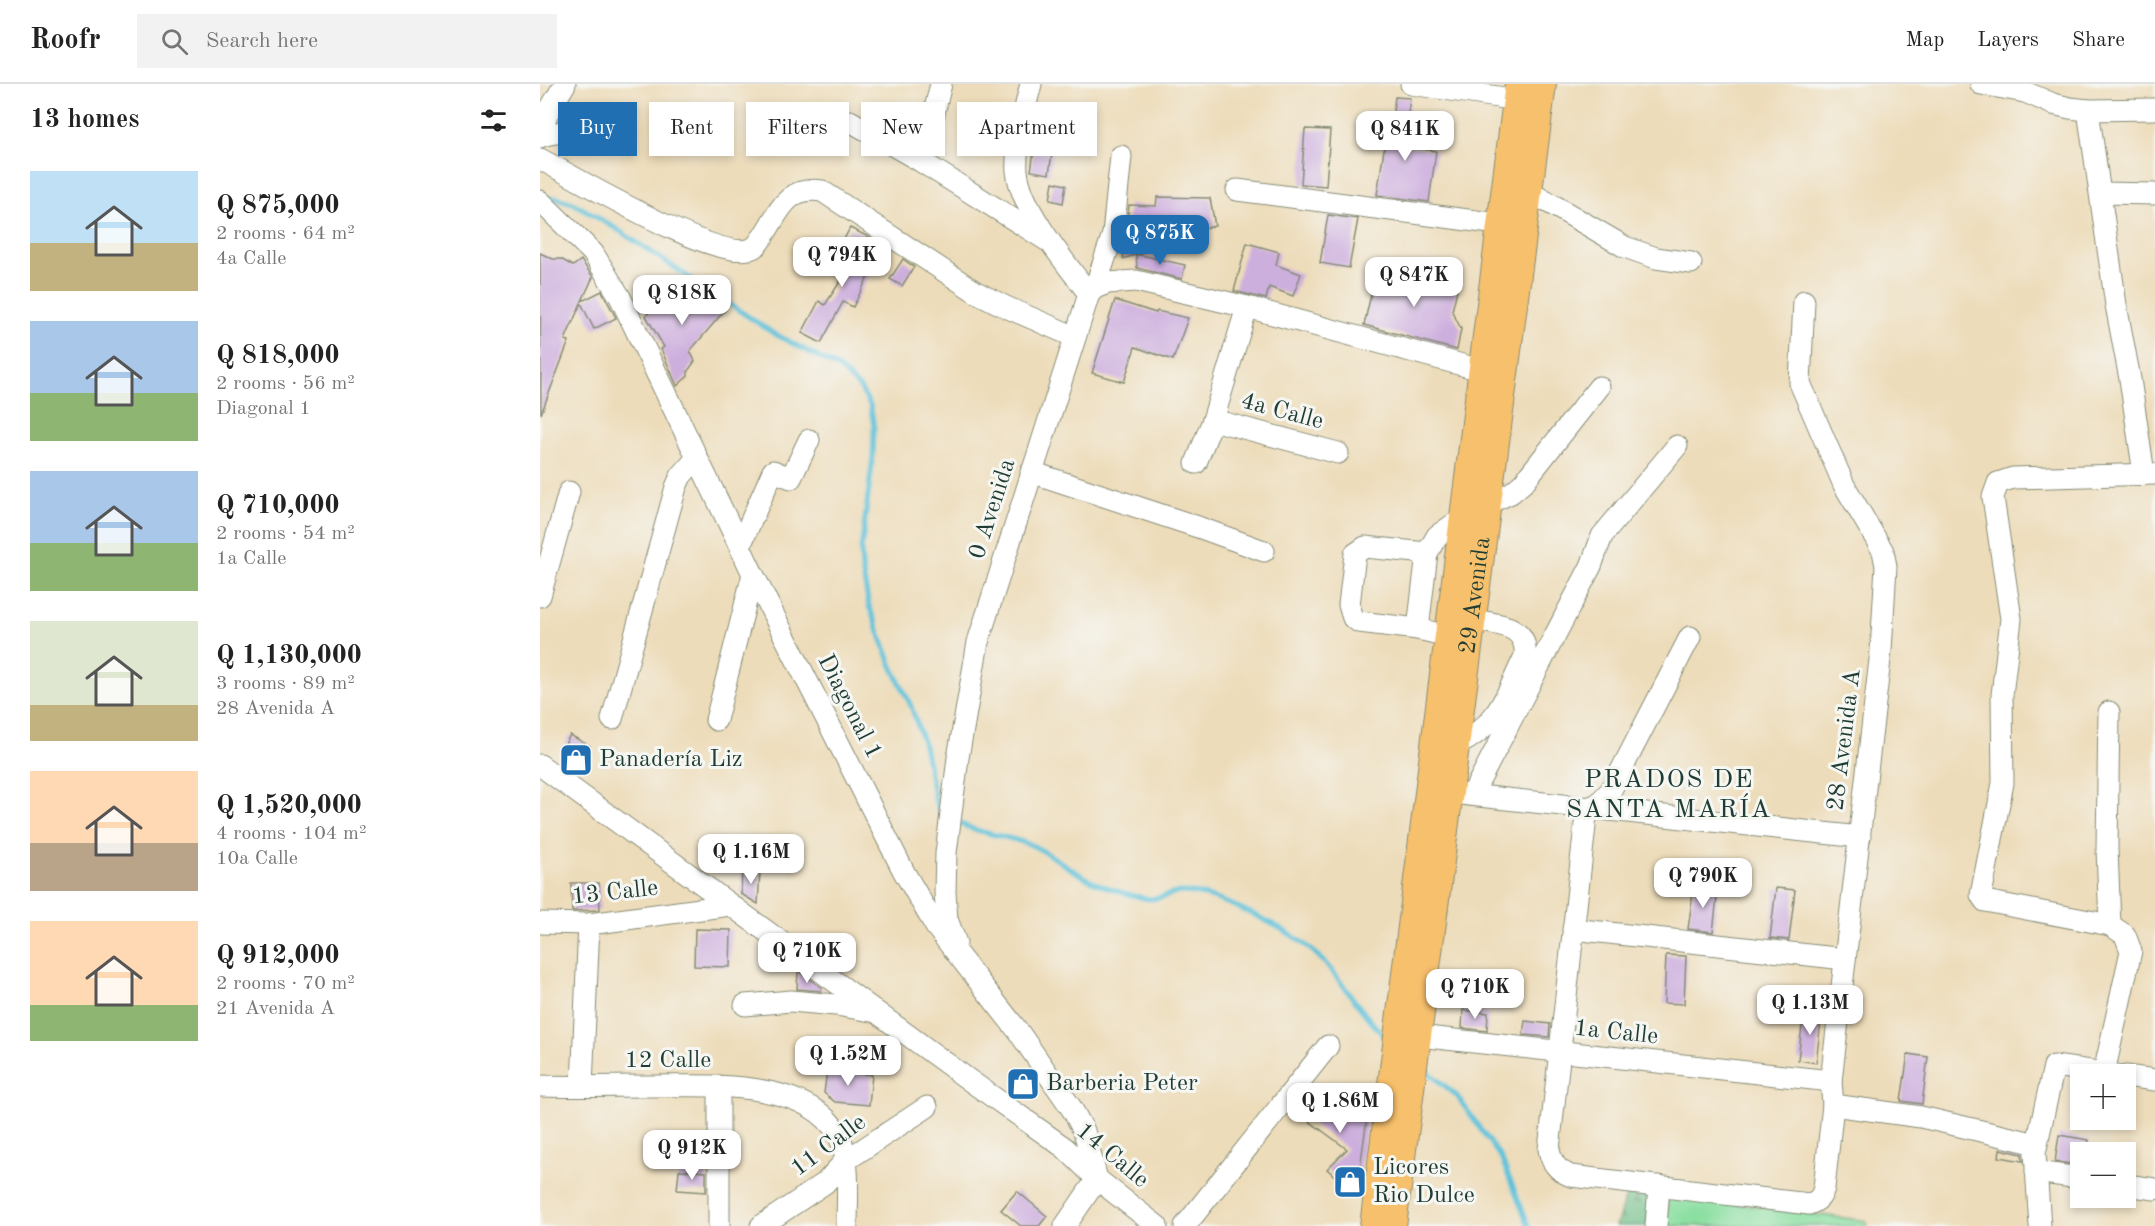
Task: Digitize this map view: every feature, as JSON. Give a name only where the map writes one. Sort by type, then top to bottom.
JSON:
[{"type":"main road","name":"29 Avenida","points":[[1512,226],[1529,192],[1530,93]]},
{"type":"main road","name":"29 Avenida","points":[[1373,1226],[1390,1085],[1407,1036],[1461,794],[1457,745],[1489,504],[1494,373],[1530,93]]},
{"type":"main road","name":"29 Avenida","points":[[1393,1226],[1409,1106],[1407,1036],[1448,636],[1463,518],[1494,373]]},
{"type":"street","points":[[558,133],[540,137],[547,114],[565,84]]},
{"type":"street","points":[[922,162],[941,84]]},
{"type":"street","points":[[1031,84],[1018,156],[1017,174],[1021,188],[1051,243],[1092,291],[1120,281],[1136,281],[1247,307],[1494,373]]},
{"type":"street","points":[[1412,84],[1530,93]]},
{"type":"street","points":[[1981,84],[2025,92],[2055,94],[2088,110],[2155,110]]},
{"type":"street","points":[[2088,110],[2102,194],[2116,305],[2150,474],[2013,478],[1998,483],[1992,496],[2011,619],[2002,695],[2003,783],[1981,895],[1986,901],[2110,926],[2125,935],[2131,951],[2110,1064]]},
{"type":"street","points":[[850,121],[922,162],[1051,243]]},
{"type":"street","name":"0 Avenida","points":[[971,969],[960,953],[947,919],[946,853],[957,764],[980,634],[1075,337],[1113,234],[1121,156]]},
{"type":"street","points":[[540,159],[646,216],[718,248],[741,252],[756,246],[790,196],[804,190],[822,192],[976,292],[1075,337]]},
{"type":"street","points":[[1237,190],[1512,226]]},
{"type":"street","points":[[1529,192],[1625,247],[1656,258],[1691,263]]},
{"type":"street","points":[[2102,194],[2155,194]]},
{"type":"street","name":"Diagonal 1","points":[[540,201],[593,253],[620,297],[696,459],[904,872],[936,927],[1018,1031],[1078,1119],[1088,1143],[1097,1179]]},
{"type":"street","name":"28 Avenida A","points":[[1659,1186],[1809,1204],[1822,1196],[1824,1188],[1833,1105],[1831,1081],[1881,651],[1885,558],[1883,550],[1844,484],[1800,383],[1804,301]]},
{"type":"street","name":"4a Calle","points":[[1197,463],[1213,420],[1247,307]]},
{"type":"street","points":[[1489,504],[1523,483],[1599,387]]},
{"type":"street","name":"4a Calle","points":[[1213,420],[1338,453]]},
{"type":"street","points":[[740,546],[773,471],[791,478],[809,440]]},
{"type":"street","points":[[1677,446],[1602,536],[1591,566],[1461,794],[1860,837]]},
{"type":"street","points":[[612,719],[676,487],[681,476],[696,459]]},
{"type":"street","points":[[1032,472],[1264,551]]},
{"type":"street","points":[[540,596],[569,492]]},
{"type":"street","points":[[1418,629],[1427,553],[1437,536],[1463,518]]},
{"type":"street","points":[[1427,553],[1365,547],[1355,554],[1349,605],[1353,618],[1359,622],[1418,629],[1448,636]]},
{"type":"street","points":[[716,720],[753,574]]},
{"type":"street","points":[[1457,745],[1471,738],[1499,711],[1525,656],[1523,640],[1512,628],[1473,620]]},
{"type":"street","points":[[1587,808],[1598,804],[1611,790],[1690,637]]},
{"type":"street","points":[[2109,712],[2107,849],[2110,926]]},
{"type":"street","name":"14 Calle","points":[[540,765],[1065,1148],[1097,1179],[1157,1226]]},
{"type":"street","points":[[1587,808],[1549,1149],[1554,1164],[1559,1170],[1572,1176],[1659,1186],[1656,1226]]},
{"type":"street","name":"13 Calle","points":[[540,923],[589,924],[730,905]]},
{"type":"street","points":[[582,1086],[589,924]]},
{"type":"street","points":[[1573,929],[1845,959]]},
{"type":"street","points":[[745,1005],[791,1001],[878,1012]]},
{"type":"street","name":"1a Calle","points":[[1407,1036],[1831,1081]]},
{"type":"street","points":[[1185,1226],[1328,1046]]},
{"type":"street","points":[[2040,1226],[2036,1172],[2037,1144],[2054,1066],[2070,1068]]},
{"type":"street","points":[[2136,1077],[2155,1080]]},
{"type":"street","name":"12 Calle","points":[[540,1086],[718,1086],[758,1091],[795,1100],[808,1106],[830,1123],[839,1135],[844,1148],[847,1226]]},
{"type":"street","points":[[718,1086],[719,1226]]},
{"type":"street","points":[[1833,1105],[1921,1117],[2037,1144]]},
{"type":"street","name":"11 Calle","points":[[761,1226],[825,1183],[845,1161],[927,1107]]},
{"type":"street","points":[[2036,1172],[2070,1177]]},
{"type":"street","points":[[1065,1226],[1097,1179]]},
{"type":"street","points":[[2136,1186],[2155,1189]]},
{"type":"green space","points":[[1629,1188],[1652,1197],[1647,1226],[1616,1226]]},
{"type":"green space","points":[[1668,1195],[1867,1221],[1867,1226],[1667,1226]]},
{"type":"building","points":[[1395,97],[1410,98],[1404,146],[1436,151],[1429,202],[1377,195],[1385,143],[1389,144]]},
{"type":"building","points":[[1305,129],[1330,130],[1326,186],[1301,184]]},
{"type":"building","points":[[1033,156],[1052,156],[1049,174],[1031,171]]},
{"type":"building","points":[[1053,182],[1066,185],[1063,203],[1050,200]]},
{"type":"building","points":[[1157,197],[1210,198],[1215,226],[1189,231],[1189,238],[1123,259],[1129,205],[1156,206]]},
{"type":"building","points":[[1328,215],[1358,219],[1349,268],[1320,263]]},
{"type":"building","points":[[850,228],[871,238],[862,254],[875,263],[853,307],[843,302],[821,343],[802,333],[819,301],[825,305],[858,254],[841,245]]},
{"type":"building","points":[[1247,243],[1279,252],[1276,265],[1301,274],[1293,296],[1269,287],[1266,299],[1234,291]]},
{"type":"building","points":[[540,253],[553,259],[561,259],[573,266],[581,260],[593,277],[582,301],[602,291],[616,318],[594,329],[581,303],[565,340],[569,341],[541,414]]},
{"type":"building","points":[[1136,254],[1185,265],[1182,279],[1137,268]]},
{"type":"building","points":[[903,259],[914,267],[902,286],[890,279]]},
{"type":"building","points":[[1377,268],[1458,286],[1452,311],[1461,329],[1457,350],[1364,325]]},
{"type":"building","points":[[677,279],[709,305],[713,300],[725,310],[690,351],[695,361],[688,371],[688,376],[677,386],[661,349],[664,347],[646,316]]},
{"type":"building","points":[[1115,300],[1156,313],[1157,311],[1188,318],[1173,360],[1135,347],[1124,382],[1092,373]]},
{"type":"building","name":"Panadería Liz","points":[[570,735],[590,746],[578,768],[561,751]]},
{"type":"building","points":[[742,870],[760,870],[758,904],[741,894]]},
{"type":"building","points":[[571,883],[599,883],[600,910],[572,911]]},
{"type":"building","points":[[1694,886],[1718,889],[1713,932],[1688,929]]},
{"type":"building","points":[[1776,888],[1795,890],[1789,940],[1770,938]]},
{"type":"building","points":[[695,929],[731,930],[730,967],[694,966]]},
{"type":"building","points":[[1666,955],[1686,956],[1684,1004],[1664,1003]]},
{"type":"building","points":[[798,971],[822,988],[821,991],[797,989]]},
{"type":"building","points":[[1804,1009],[1822,1012],[1816,1063],[1798,1060]]},
{"type":"building","points":[[1463,1010],[1488,1013],[1487,1031],[1462,1028]]},
{"type":"building","points":[[1525,1021],[1550,1024],[1549,1037],[1523,1035]]},
{"type":"building","points":[[1908,1054],[1928,1057],[1922,1104],[1901,1101]]},
{"type":"building","points":[[827,1070],[872,1075],[869,1105],[835,1102],[824,1093]]},
{"type":"building","points":[[1323,1086],[1367,1118],[1356,1196],[1327,1169],[1347,1149],[1301,1115]]},
{"type":"building","points":[[2059,1135],[2089,1140],[2089,1142],[2070,1142],[2070,1164],[2055,1162]]},
{"type":"building","points":[[2000,1149],[2022,1154],[2023,1161],[1999,1157]]},
{"type":"building","points":[[679,1170],[706,1172],[706,1192],[677,1190]]},
{"type":"building","points":[[1017,1191],[1047,1216],[1039,1226],[1021,1226],[1001,1210]]},
{"type":"waterway","points":[[547,198],[557,198],[573,203],[615,228],[773,333],[839,368],[860,388],[870,405],[874,426],[873,457],[861,550],[869,606],[891,664],[911,706],[924,745],[935,799],[944,816]]},
{"type":"waterway","points":[[955,821],[973,829],[1029,844],[1088,879],[1120,892],[1150,899],[1179,892],[1197,894],[1227,903],[1260,918],[1313,951],[1388,1039]]},
{"type":"waterway","points":[[1421,1066],[1457,1096],[1501,1158],[1529,1226]]},
{"type":"place","name":"Panadería Liz","points":[[576,760]]},
{"type":"place","name":"Barberia Peter","points":[[1023,1084]]},
{"type":"place","name":"Licores Rio Dulce","points":[[1350,1182]]},
{"type":"district","name":"PRADOS DE SANTA MARÍA","points":[[1669,795]]}]
